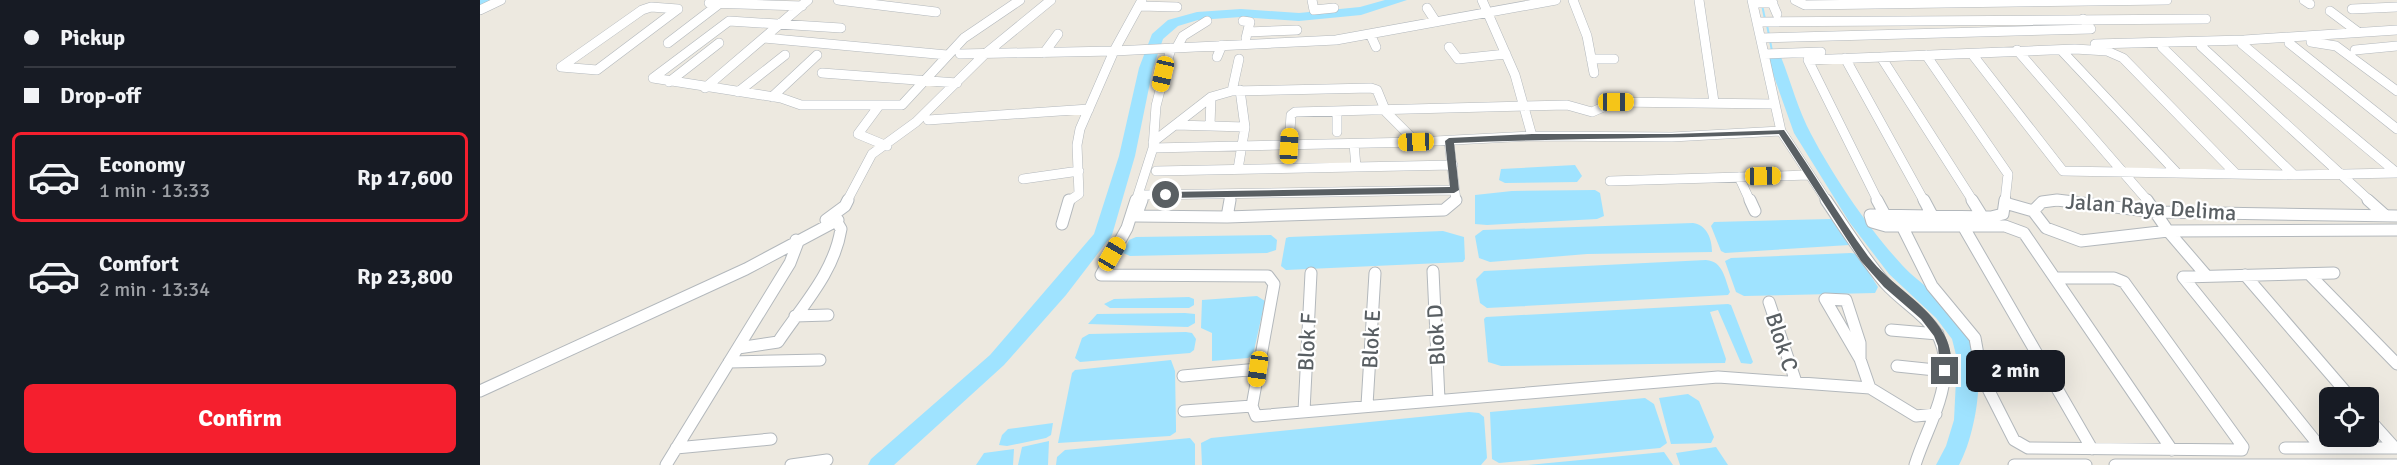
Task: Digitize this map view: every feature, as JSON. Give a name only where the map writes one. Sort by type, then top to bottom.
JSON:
[{"type":"street","points":[[480,10],[501,0]]},
{"type":"street","points":[[668,8],[678,10],[597,70],[561,68],[642,10],[668,8],[679,0]]},
{"type":"street","points":[[838,0],[936,12]]},
{"type":"street","points":[[841,28],[729,21],[653,78],[772,97],[801,105],[878,107],[902,105],[947,55],[978,27],[1020,0]]},
{"type":"street","points":[[480,391],[746,269],[835,218],[859,187],[868,159],[911,126],[986,54],[1051,0]]},
{"type":"street","points":[[1312,0],[1314,10],[1334,8]]},
{"type":"street","points":[[1482,0],[1515,75],[1522,107],[1532,136]]},
{"type":"street","points":[[960,54],[1139,50],[1371,36],[1486,11],[1556,0]]},
{"type":"street","points":[[1573,0],[1587,36],[1594,73]]},
{"type":"street","points":[[1699,0],[1714,102]]},
{"type":"street","points":[[1795,0],[1805,5],[2167,0]]},
{"type":"street","points":[[2393,0],[2397,4]]},
{"type":"street","points":[[668,43],[716,2],[805,3]]},
{"type":"street","points":[[1762,2],[1777,14]]},
{"type":"street","points":[[1762,2],[1769,38],[1773,104],[1781,131],[1875,272],[1925,316],[1944,346],[1945,371],[1936,414],[1924,435],[1915,465]]},
{"type":"street","points":[[705,87],[805,3]]},
{"type":"street","points":[[1062,224],[1070,200],[1079,194],[1078,136],[1114,51],[1141,3],[1177,7]]},
{"type":"street","points":[[2352,9],[2397,4]]},
{"type":"street","points":[[1427,8],[1436,22]]},
{"type":"street","points":[[2330,11],[2358,32]]},
{"type":"street","points":[[2083,19],[2103,43]]},
{"type":"street","points":[[1765,22],[2206,19]]},
{"type":"street","points":[[1207,21],[1183,36],[1170,48],[1156,106],[1153,145],[1127,228],[1101,275],[1268,276],[1274,284],[1258,369],[1254,410],[1260,417],[1367,405],[1718,377],[1870,388],[1916,416],[1936,414]]},
{"type":"street","points":[[1243,21],[1250,22],[1244,45]]},
{"type":"street","points":[[1765,22],[1769,38]]},
{"type":"street","points":[[1769,38],[2091,29]]},
{"type":"street","points":[[1248,32],[1297,30]]},
{"type":"street","points":[[1769,54],[2244,40],[2397,30]]},
{"type":"street","points":[[1044,53],[1058,34]]},
{"type":"street","points":[[1371,36],[1376,47]]},
{"type":"street","points":[[765,38],[947,55]]},
{"type":"street","points":[[2150,48],[2320,42],[2336,46],[2397,91]]},
{"type":"street","points":[[669,82],[719,43]]},
{"type":"street","points":[[2289,43],[2397,129]]},
{"type":"street","points":[[1217,57],[1222,45]]},
{"type":"street","points":[[2242,45],[2397,173]]},
{"type":"street","points":[[2201,46],[2397,228]]},
{"type":"street","points":[[2355,50],[2397,46]]},
{"type":"street","points":[[1449,47],[1458,59],[1506,54]]},
{"type":"street","points":[[2162,47],[2294,175]]},
{"type":"street","points":[[1884,213],[1808,60],[1972,54],[2017,50],[2098,49],[2117,54],[2235,173]]},
{"type":"street","points":[[2017,50],[2157,212],[2168,231],[2205,274]]},
{"type":"street","points":[[2061,50],[2177,173]]},
{"type":"street","points":[[1972,54],[2063,171],[2294,175],[2397,173]]},
{"type":"street","points":[[738,92],[785,55]]},
{"type":"street","points":[[772,97],[817,56]]},
{"type":"street","points":[[1926,56],[2008,174],[2003,214],[1982,216],[1874,213],[1870,218],[1877,225],[2005,226],[2024,233],[2057,278],[2172,450]]},
{"type":"street","points":[[1881,57],[1982,216]]},
{"type":"street","points":[[1238,169],[1245,127],[1236,90],[1239,58]]},
{"type":"street","points":[[1591,59],[1614,58]]},
{"type":"street","points":[[1845,58],[1932,215]]},
{"type":"street","points":[[822,73],[927,78],[957,82]]},
{"type":"street","points":[[1153,145],[1211,98],[1236,90],[1375,88],[1386,112],[1416,142]]},
{"type":"street","points":[[1210,125],[1211,98]]},
{"type":"street","points":[[1289,146],[1292,113],[1567,105],[1592,112],[1616,102],[1773,104]]},
{"type":"street","points":[[878,107],[858,134],[887,146]]},
{"type":"street","points":[[928,120],[1089,109]]},
{"type":"street","points":[[1337,112],[1337,132]]},
{"type":"street","points":[[1176,125],[1245,127]]},
{"type":"street","points":[[1153,145],[1289,146],[1532,136],[1672,137],[1781,131]]},
{"type":"street","points":[[1449,141],[1456,202],[1444,210],[1227,217],[1136,216],[1144,195],[1454,190]]},
{"type":"street","points":[[1354,144],[1356,167]]},
{"type":"street","points":[[1156,171],[1453,165]]},
{"type":"street","points":[[1023,179],[1079,171]]},
{"type":"street","points":[[1610,182],[1809,175]]},
{"type":"street","points":[[1739,177],[1755,211]]},
{"type":"street","points":[[1227,217],[1231,194]]},
{"type":"street","name":"Jalan Raya Delima","points":[[2397,216],[2157,212],[2058,200],[2042,202],[2033,210],[2044,228],[2081,241],[2168,231],[2397,228]]},
{"type":"street","points":[[2005,203],[2033,210]]},
{"type":"street","points":[[738,348],[776,344],[818,285],[838,247],[841,229],[835,218]]},
{"type":"street","points":[[1902,226],[1932,286],[1975,338],[1982,377],[2014,440],[2028,448],[2238,452],[2243,447],[2124,282],[2114,278],[2057,278]]},
{"type":"street","points":[[1962,226],[2092,449]]},
{"type":"street","points":[[2024,233],[2044,228]]},
{"type":"street","points":[[666,465],[790,263],[794,242]]},
{"type":"street","name":"Blok D","points":[[1432,271],[1439,400]]},
{"type":"street","name":"Blok F","points":[[1304,411],[1311,273]]},
{"type":"street","name":"Blok E","points":[[1367,405],[1375,273]]},
{"type":"street","points":[[2321,448],[2183,277],[2205,274],[2334,273]]},
{"type":"street","points":[[2309,274],[2397,364]]},
{"type":"street","points":[[2245,275],[2342,387]]},
{"type":"street","points":[[1860,359],[1860,343],[1844,299],[1827,298],[1824,300],[1860,359],[1870,388]]},
{"type":"street","name":"Blok C","points":[[1769,302],[1796,382]]},
{"type":"street","points":[[795,316],[828,315]]},
{"type":"street","points":[[1891,330],[1938,334]]},
{"type":"street","points":[[729,362],[820,360]]},
{"type":"street","points":[[1898,366],[1945,371]]},
{"type":"street","points":[[1183,376],[1258,369]]},
{"type":"street","points":[[1184,411],[1254,410]]},
{"type":"street","points":[[2379,430],[2396,448]]},
{"type":"street","points":[[676,448],[771,439]]},
{"type":"street","points":[[2285,448],[2396,448]]},
{"type":"street","points":[[791,465],[827,460]]},
{"type":"street","points":[[2014,465],[2086,465]]},
{"type":"street","points":[[2115,465],[2397,465]]},
{"type":"water","points":[[1575,165],[1582,176],[1577,182],[1505,183],[1499,180],[1501,169]]},
{"type":"water","points":[[1595,190],[1600,193],[1604,216],[1597,219],[1475,224],[1475,195],[1512,191]]},
{"type":"water","points":[[1831,219],[1849,245],[1725,253],[1721,251],[1711,226],[1714,222]]},
{"type":"water","points":[[1698,224],[1708,233],[1712,252],[1587,254],[1490,262],[1479,258],[1475,236],[1483,230]]},
{"type":"water","points":[[1443,231],[1464,237],[1465,259],[1463,262],[1286,270],[1281,266],[1286,238],[1289,237]]},
{"type":"water","points":[[1271,235],[1277,240],[1276,250],[1267,253],[1130,256],[1123,253],[1129,240],[1136,237]]},
{"type":"water","points":[[1857,254],[1878,287],[1875,293],[1744,296],[1736,292],[1725,261],[1731,258]]},
{"type":"water","points":[[1706,260],[1720,267],[1730,292],[1728,295],[1487,308],[1480,303],[1476,279],[1484,271]]},
{"type":"water","points":[[1257,296],[1265,301],[1253,355],[1248,358],[1212,361],[1212,333],[1201,328],[1202,300]]},
{"type":"water","points":[[1189,297],[1194,299],[1194,305],[1189,308],[1110,308],[1104,304],[1114,299]]},
{"type":"water","points":[[1731,305],[1753,362],[1751,364],[1741,363],[1718,310],[1710,312],[1726,359],[1725,363],[1501,366],[1488,362],[1484,319],[1486,317]]},
{"type":"water","points":[[1097,314],[1195,314],[1195,323],[1188,327],[1088,324]]},
{"type":"water","points":[[1192,333],[1196,339],[1194,350],[1190,353],[1080,362],[1075,358],[1082,338],[1089,334]]},
{"type":"water","points":[[1171,360],[1175,371],[1176,432],[1170,436],[1058,443],[1072,373],[1075,370]]},
{"type":"water","points":[[1688,394],[1699,401],[1714,437],[1711,443],[1671,444],[1659,398]]},
{"type":"water","points":[[1645,398],[1654,404],[1667,443],[1660,448],[1499,463],[1492,459],[1490,412]]},
{"type":"water","points":[[1469,412],[1479,413],[1484,417],[1487,458],[1481,465],[1202,465],[1201,443],[1211,438]]},
{"type":"water","points":[[1053,423],[1051,435],[1046,438],[1007,446],[999,445],[1002,435],[1008,429]]},
{"type":"water","points":[[1190,438],[1195,444],[1195,465],[1056,465],[1057,457],[1065,450]]},
{"type":"water","points":[[1049,441],[1048,465],[1018,465],[1022,447]]},
{"type":"water","points":[[1716,447],[1728,465],[1680,465],[1676,453]]},
{"type":"water","points":[[1014,449],[1013,465],[976,465],[984,453]]},
{"type":"water","points":[[1664,452],[1673,465],[1528,465]]},
{"type":"waterway","points":[[480,4],[487,0]]},
{"type":"waterway","points":[[879,465],[997,360],[1059,290],[1103,235],[1127,156],[1146,68],[1157,37],[1173,23],[1197,16],[1241,13],[1299,17],[1361,11],[1400,0]]},
{"type":"waterway","points":[[1762,5],[1765,19]]},
{"type":"waterway","points":[[1767,25],[1772,51]]},
{"type":"waterway","points":[[1774,57],[1802,133],[1859,223],[1896,270],[1943,313],[1962,337],[1967,359],[1965,420],[1957,448],[1947,465]]},
{"type":"route","points":[[1166,195],[1454,190],[1449,141],[1532,136],[1672,137],[1781,131],[1832,211],[1875,272],[1887,285],[1925,316],[1938,334],[1944,346],[1945,371]]}]
